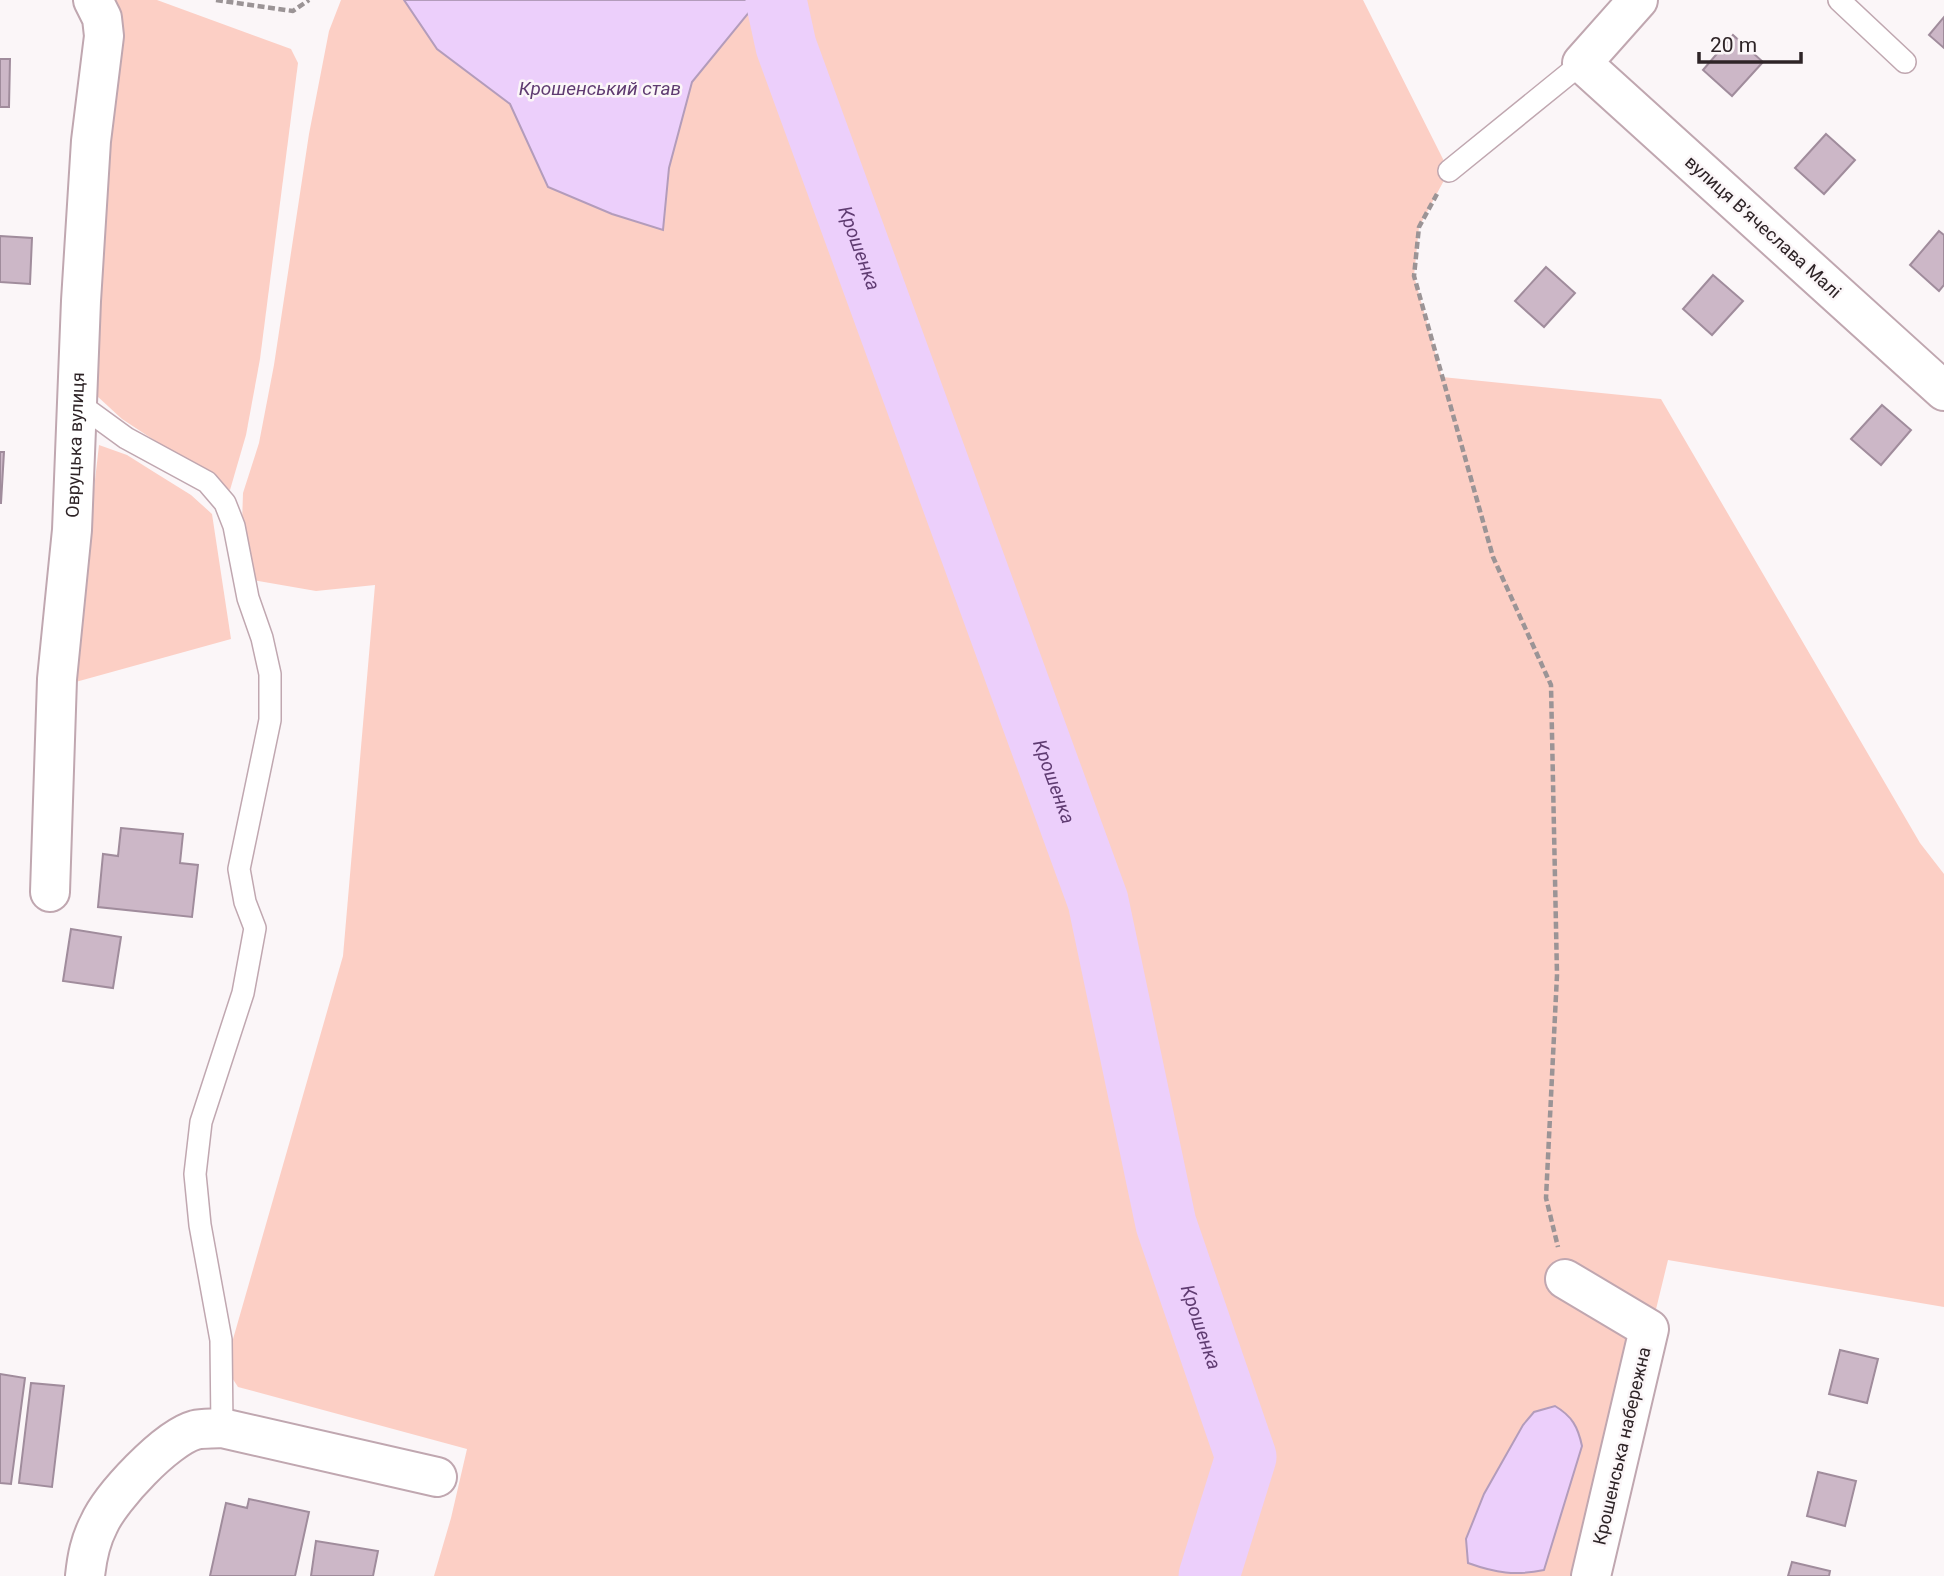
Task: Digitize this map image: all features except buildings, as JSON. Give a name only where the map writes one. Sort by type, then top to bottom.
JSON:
[{"type":"street","name":"Овруцька вулиця","points":[[50,892],[57,680],[72,530],[81,301],[91,141],[104,36],[102,18],[93,0]]},
{"type":"street","points":[[1582,63],[1638,0]]},
{"type":"street","name":"вулиця Вʼячеслава Малі","points":[[1582,63],[1944,391]]},
{"type":"street","name":"Крошенська набережна","points":[[1565,1279],[1649,1329],[1591,1576]]},
{"type":"street","points":[[85,1576],[88,1549],[100,1521],[114,1501],[174,1439],[196,1429],[222,1428],[437,1478]]},
{"type":"lane","points":[[1839,0],[1905,62]]},
{"type":"lane","points":[[1449,171],[1582,63]]},
{"type":"lane","points":[[78,403],[126,438],[207,482],[225,503],[234,526],[248,598],[262,638],[270,674],[270,720],[239,869],[245,902],[254,928],[243,993],[201,1122],[195,1174],[200,1225],[221,1340],[222,1428]]},
{"type":"path","points":[[216,0],[293,11],[309,0]]},
{"type":"path","points":[[1449,171],[1419,227],[1414,276],[1493,557],[1551,685],[1557,975],[1546,1198],[1565,1279]]},
{"type":"shaded area","points":[[110,0],[157,0],[291,49],[298,63],[260,359],[246,435],[230,490],[122,419],[97,396],[89,377]]},
{"type":"shaded area","points":[[341,0],[404,0],[437,49],[510,104],[548,187],[612,214],[663,230],[669,168],[692,82],[759,0],[1363,0],[1449,171],[1419,227],[1414,276],[1442,377],[1661,399],[1920,843],[1944,874],[1944,1307],[1668,1260],[1591,1576],[434,1576],[467,1449],[238,1387],[225,1367],[343,956],[375,585],[316,591],[253,580],[242,524],[243,493],[259,443],[274,365],[309,134],[329,31]]},
{"type":"shaded area","points":[[99,445],[127,455],[191,495],[212,514],[231,639],[72,683]]},
{"type":"water","name":"Крошенський став","points":[[404,0],[759,0],[692,82],[669,168],[663,230],[612,214],[548,187],[510,104],[437,49]]},
{"type":"water","points":[[1555,1406],[1573,1423],[1582,1446],[1544,1570],[1506,1572],[1468,1563],[1466,1539],[1484,1494],[1523,1425],[1534,1412]]},
{"type":"waterway","name":"Крошенка","points":[[776,0],[786,46],[1098,901],[1166,1224],[1246,1457],[1209,1576]]}]
